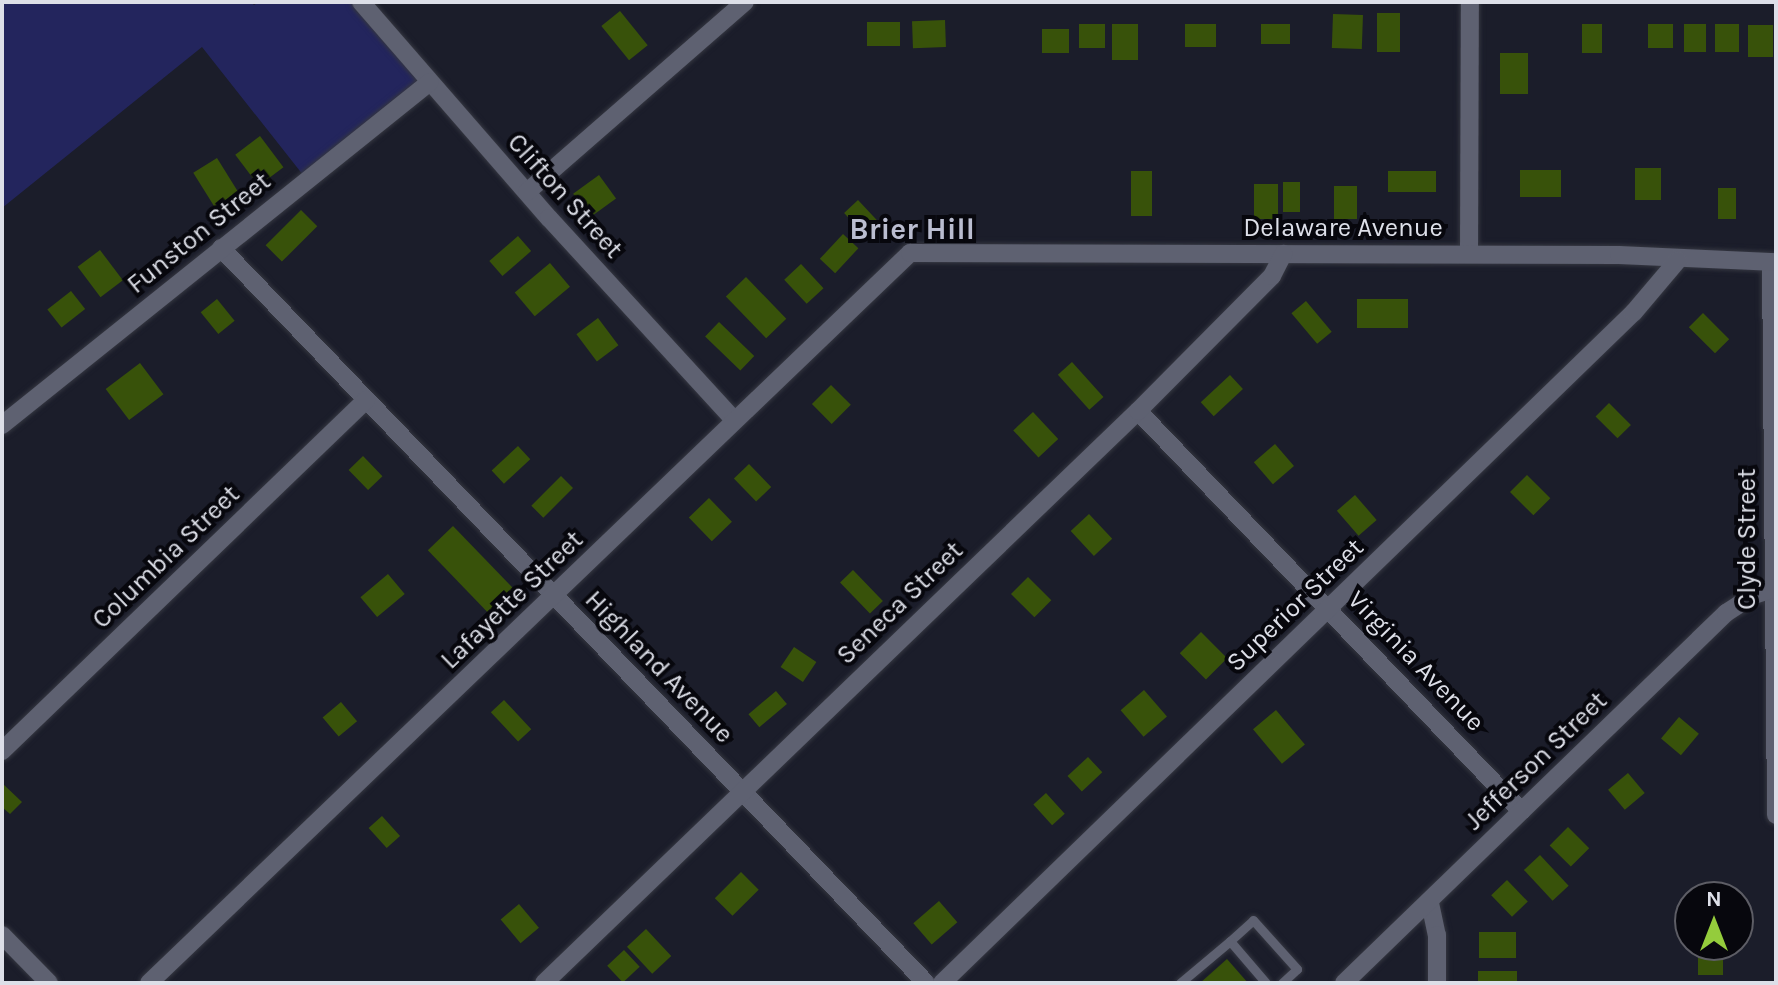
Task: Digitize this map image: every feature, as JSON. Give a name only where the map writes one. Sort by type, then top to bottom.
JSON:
[{"type":"street","name":"Clifton Street","points":[[361,2],[527,192],[734,420]]},
{"type":"street","points":[[527,192],[745,2]]},
{"type":"street","points":[[1469,254],[1470,2]]},
{"type":"street","name":"Funston Street","points":[[2,425],[430,82]]},
{"type":"street","name":"Highland Avenue","points":[[221,248],[926,983]]},
{"type":"street","name":"Delaware Avenue","points":[[910,253],[1619,255],[1773,262]]},
{"type":"street","name":"Lafayette Street","points":[[149,983],[910,253]]},
{"type":"street","name":"Seneca Street","points":[[544,983],[1138,411],[1272,276],[1283,254]]},
{"type":"street","name":"Superior Street","points":[[942,983],[1634,312],[1678,260]]},
{"type":"street","name":"Clyde Street","points":[[1773,262],[1776,815]]},
{"type":"street","name":"Columbia Street","points":[[2,751],[366,400]]},
{"type":"street","name":"Virginia Avenue","points":[[1138,411],[1521,811]]},
{"type":"street","name":"Jefferson Street","points":[[1344,983],[1726,613],[1754,595],[1775,588]]},
{"type":"street","points":[[1430,903],[1437,935],[1437,983]]},
{"type":"street","points":[[2,935],[49,983]]},
{"type":"lane","points":[[1180,983],[1253,920],[1297,969],[1282,983]]},
{"type":"lane","points":[[1230,941],[1266,983]]},
{"type":"shaded area","points":[[2,2],[251,2],[254,5],[259,2],[361,2],[430,82],[307,180],[202,47],[2,208]]},
{"type":"building","points":[[620,11],[648,45],[629,60],[601,26]]},
{"type":"building","points":[[1377,13],[1400,13],[1400,52],[1377,52]]},
{"type":"building","points":[[1333,14],[1363,15],[1362,49],[1332,48]]},
{"type":"building","points":[[945,20],[946,47],[913,48],[912,21]]},
{"type":"building","points":[[867,22],[900,22],[900,46],[867,46]]},
{"type":"building","points":[[1079,24],[1105,24],[1105,48],[1079,48]]},
{"type":"building","points":[[1112,24],[1138,24],[1138,60],[1112,60]]},
{"type":"building","points":[[1185,24],[1216,24],[1216,47],[1185,47]]},
{"type":"building","points":[[1261,24],[1290,24],[1290,44],[1261,44]]},
{"type":"building","points":[[1582,24],[1602,24],[1602,53],[1582,53]]},
{"type":"building","points":[[1648,24],[1673,24],[1673,48],[1648,48]]},
{"type":"building","points":[[1684,24],[1706,24],[1706,52],[1684,52]]},
{"type":"building","points":[[1715,24],[1739,24],[1739,52],[1715,52]]},
{"type":"building","points":[[1748,25],[1773,25],[1773,57],[1748,57]]},
{"type":"building","points":[[1042,29],[1069,29],[1069,53],[1042,53]]},
{"type":"building","points":[[1500,53],[1528,53],[1528,94],[1500,94]]},
{"type":"building","points":[[260,136],[283,167],[259,186],[235,155]]},
{"type":"building","points":[[217,158],[238,192],[214,207],[193,173]]},
{"type":"building","points":[[1635,168],[1661,168],[1661,200],[1635,200]]},
{"type":"building","points":[[1520,170],[1561,170],[1561,197],[1520,197]]},
{"type":"building","points":[[1131,171],[1152,171],[1152,216],[1131,216]]},
{"type":"building","points":[[1388,171],[1436,171],[1436,192],[1388,192]]},
{"type":"building","points":[[599,175],[616,198],[590,217],[573,194]]},
{"type":"building","points":[[1283,182],[1300,182],[1300,212],[1283,212]]},
{"type":"building","points":[[1254,184],[1278,184],[1278,219],[1254,219]]},
{"type":"building","points":[[1334,186],[1357,186],[1357,219],[1334,219]]},
{"type":"building","points":[[1718,188],[1736,188],[1736,219],[1718,219]]},
{"type":"building","points":[[858,200],[881,225],[867,238],[844,213]]},
{"type":"building","points":[[301,210],[317,226],[282,262],[266,245]]},
{"type":"building","points":[[843,234],[858,248],[835,273],[820,259]]},
{"type":"building","points":[[518,236],[531,251],[502,276],[489,261]]},
{"type":"building","points":[[100,250],[123,280],[101,297],[78,267]]},
{"type":"building","points":[[550,263],[570,287],[535,316],[515,293]]},
{"type":"building","points":[[801,264],[824,288],[807,304],[784,280]]},
{"type":"building","points":[[746,277],[786,319],[766,338],[726,296]]},
{"type":"building","points":[[71,291],[85,309],[62,328],[47,309]]},
{"type":"building","points":[[217,299],[235,321],[218,334],[201,312]]},
{"type":"building","points":[[1357,299],[1408,299],[1408,328],[1357,328]]},
{"type":"building","points":[[1306,301],[1332,332],[1317,344],[1291,313]]},
{"type":"building","points":[[1703,313],[1729,339],[1715,353],[1689,327]]},
{"type":"building","points":[[598,318],[618,345],[597,361],[576,334]]},
{"type":"building","points":[[719,322],[754,356],[740,370],[705,336]]},
{"type":"building","points":[[1072,362],[1103,397],[1089,410],[1058,375]]},
{"type":"building","points":[[140,363],[163,394],[129,420],[106,389]]},
{"type":"building","points":[[1230,375],[1243,389],[1214,416],[1201,402]]},
{"type":"building","points":[[831,385],[851,405],[832,424],[812,404]]},
{"type":"building","points":[[1609,403],[1631,425],[1617,438],[1596,416]]},
{"type":"building","points":[[1033,412],[1058,439],[1038,457],[1013,430]]},
{"type":"building","points":[[1275,444],[1294,466],[1273,484],[1254,462]]},
{"type":"building","points":[[518,446],[530,459],[504,484],[492,471]]},
{"type":"building","points":[[363,456],[382,476],[368,490],[349,470]]},
{"type":"building","points":[[749,464],[771,487],[756,502],[734,479]]},
{"type":"building","points":[[1527,475],[1550,498],[1533,515],[1510,492]]},
{"type":"building","points":[[561,476],[573,488],[543,518],[531,506]]},
{"type":"building","points":[[1355,495],[1377,520],[1359,536],[1337,511]]},
{"type":"building","points":[[709,498],[732,522],[712,541],[689,517]]},
{"type":"building","points":[[1089,514],[1112,539],[1094,556],[1071,531]]},
{"type":"building","points":[[453,526],[513,589],[488,613],[428,550]]},
{"type":"building","points":[[853,570],[883,601],[870,613],[840,583]]},
{"type":"building","points":[[388,574],[405,594],[377,617],[360,597]]},
{"type":"building","points":[[1028,577],[1051,600],[1034,617],[1011,594]]},
{"type":"building","points":[[1201,632],[1227,658],[1206,679],[1180,653]]},
{"type":"building","points":[[794,647],[816,662],[803,682],[781,667]]},
{"type":"building","points":[[1144,690],[1167,716],[1144,737],[1121,710]]},
{"type":"building","points":[[776,691],[787,704],[759,727],[748,714]]},
{"type":"building","points":[[504,700],[531,729],[518,742],[491,712]]},
{"type":"building","points":[[341,702],[357,721],[339,737],[323,717]]},
{"type":"building","points":[[1276,710],[1305,744],[1282,764],[1253,729]]},
{"type":"building","points":[[1679,717],[1699,734],[1681,755],[1661,738]]},
{"type":"building","points":[[1088,757],[1102,772],[1082,791],[1068,776]]},
{"type":"building","points":[[1628,773],[1645,793],[1625,810],[1608,790]]},
{"type":"building","points":[[2,783],[22,802],[10,814],[2,807]]},
{"type":"building","points":[[1046,793],[1065,814],[1052,825],[1033,804]]},
{"type":"building","points":[[382,816],[400,836],[387,848],[369,828]]},
{"type":"building","points":[[1568,827],[1589,848],[1571,867],[1550,845]]},
{"type":"building","points":[[1540,855],[1569,886],[1553,901],[1524,870]]},
{"type":"building","points":[[741,872],[759,890],[733,916],[715,898]]},
{"type":"building","points":[[1507,880],[1528,902],[1512,917],[1491,895]]},
{"type":"building","points":[[939,901],[957,922],[932,944],[913,923]]},
{"type":"building","points":[[519,904],[539,928],[521,943],[501,919]]},
{"type":"building","points":[[646,929],[671,956],[652,974],[627,947]]},
{"type":"building","points":[[1479,932],[1516,932],[1516,958],[1479,958]]},
{"type":"building","points":[[624,950],[640,967],[623,983],[607,966]]},
{"type":"building","points":[[1227,959],[1248,983],[1200,983]]},
{"type":"building","points":[[1698,961],[1723,961],[1723,975],[1698,975]]},
{"type":"building","points":[[1478,971],[1517,971],[1517,983],[1478,983]]},
{"type":"district","name":"Brier Hill","points":[[912,229]]}]
